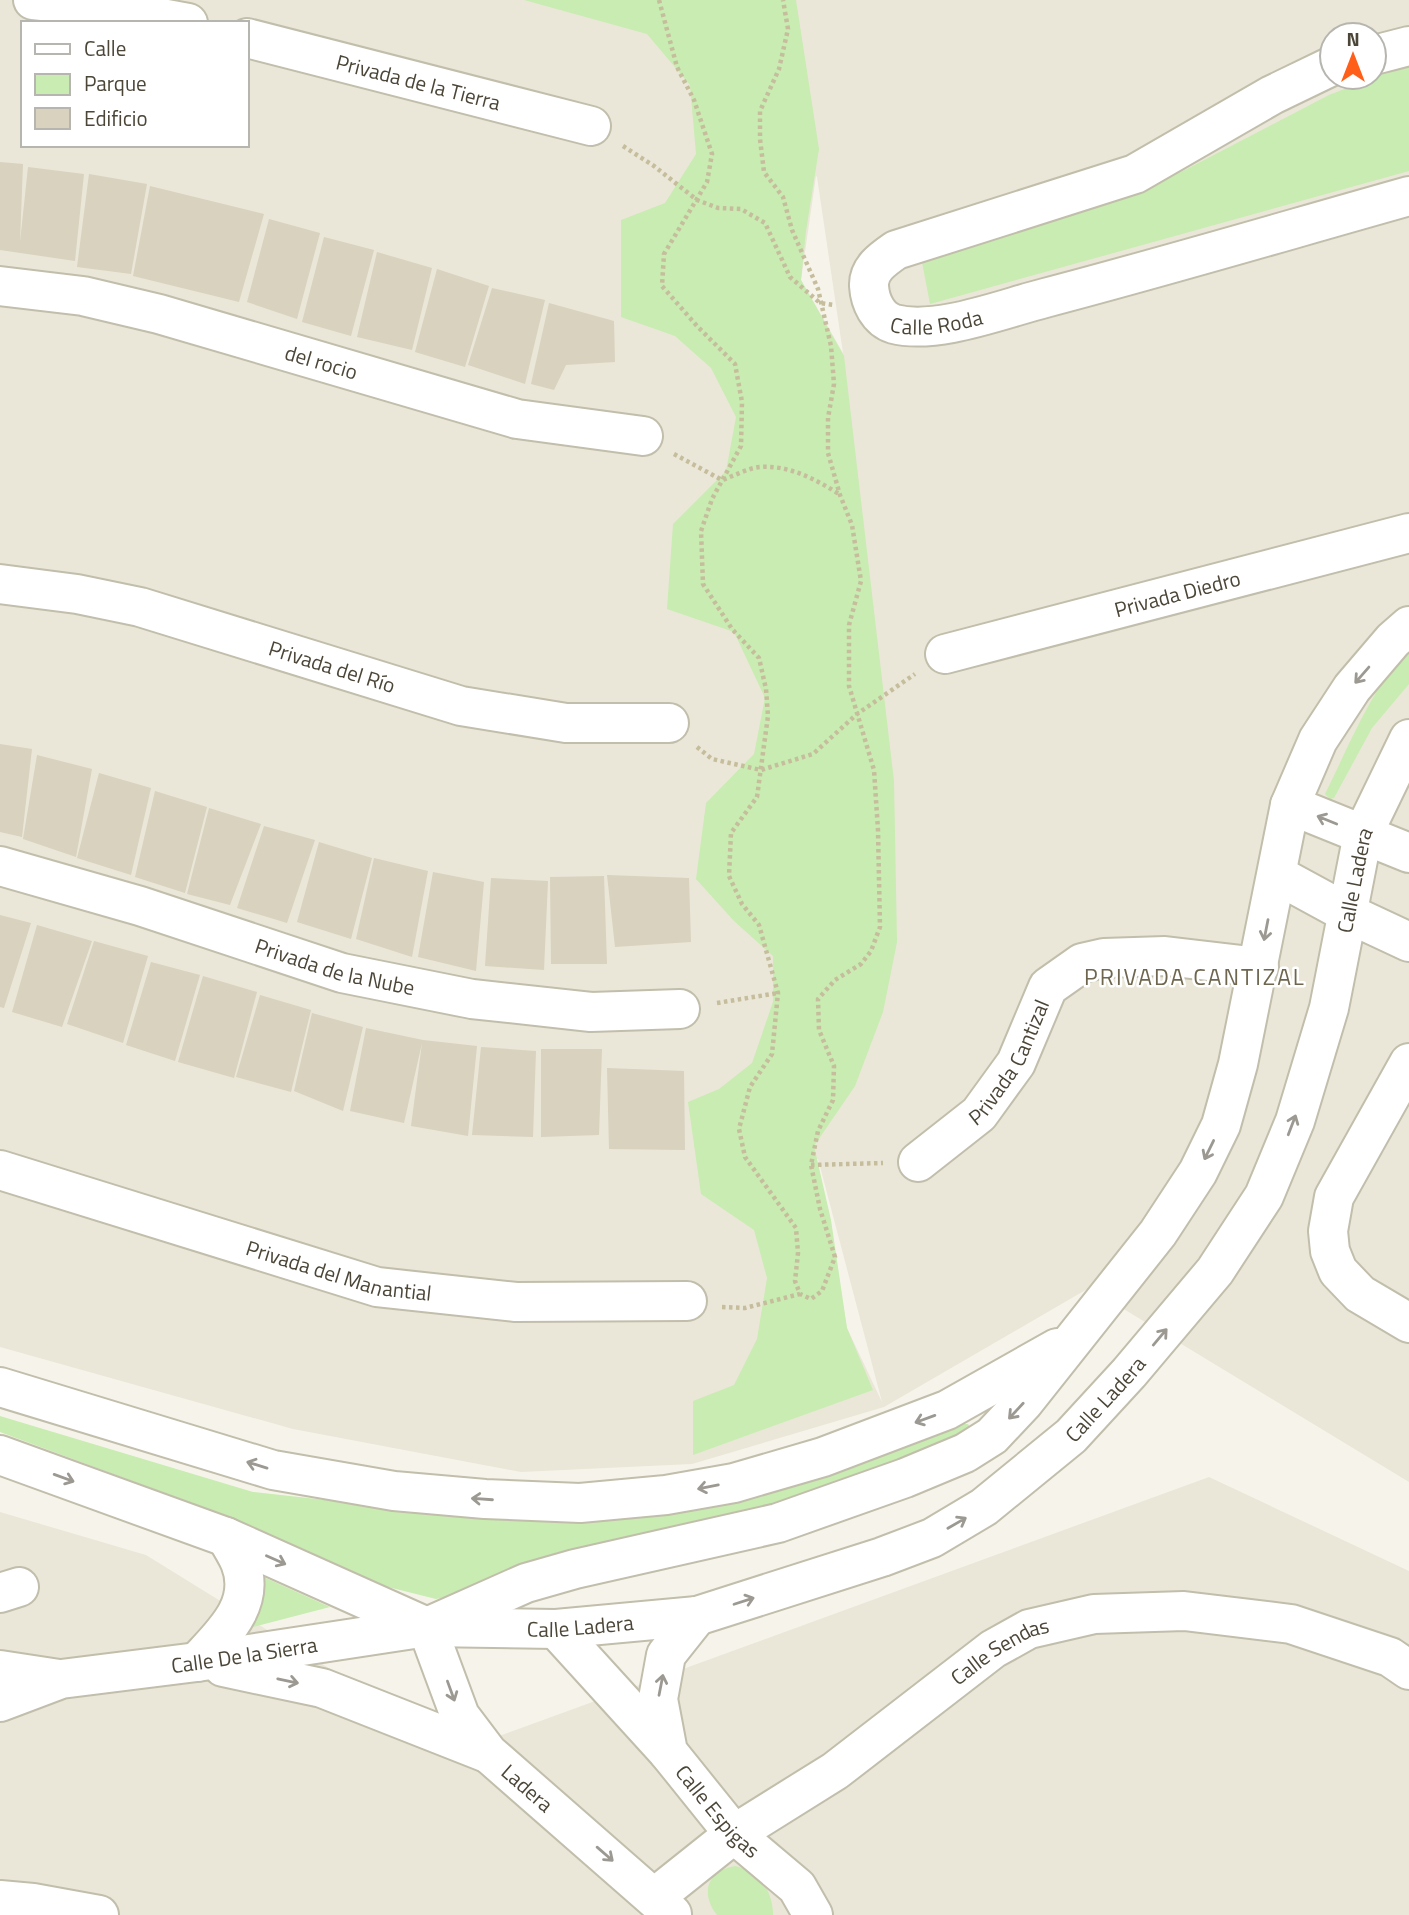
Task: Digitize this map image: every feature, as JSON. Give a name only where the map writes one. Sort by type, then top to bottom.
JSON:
[{"type":"street","points":[[33,0],[108,8],[177,21]]},
{"type":"street","name":"Privada de la Tierra","points":[[248,38],[591,126]]},
{"type":"street","points":[[1388,51],[1409,46]]},
{"type":"street","name":"Calle Roda","points":[[1318,73],[1272,95],[1135,174],[896,250],[877,263],[869,283],[873,308],[891,323],[919,326],[950,323],[1409,196]]},
{"type":"street","name":"del rocio","points":[[0,286],[83,296],[159,314],[517,419],[643,436]]},
{"type":"street","name":"Privada Diedro","points":[[945,654],[1409,533]]},
{"type":"street","name":"Privada del Río","points":[[0,584],[77,594],[140,607],[461,706],[566,723],[669,723]]},
{"type":"street","name":"Calle Ladera","points":[[427,1627],[526,1583],[575,1569],[778,1523],[965,1454],[1000,1428],[1024,1402],[1158,1233],[1198,1172],[1222,1125],[1259,967],[1290,805],[1318,740],[1352,688],[1392,640],[1409,626]]},
{"type":"street","name":"Calle Ladera","points":[[0,1455],[226,1537],[427,1627],[556,1629],[697,1616],[882,1557],[932,1538],[984,1507],[1071,1436],[1129,1373],[1215,1271],[1264,1196],[1295,1121],[1329,1008],[1363,834],[1409,738]]},
{"type":"street","points":[[1290,805],[1409,853]]},
{"type":"street","name":"Privada de la Nube","points":[[0,866],[139,906],[342,973],[472,999],[591,1012],[680,1009]]},
{"type":"street","points":[[1277,874],[1347,913],[1409,942]]},
{"type":"street","name":"Privada Cantizal","points":[[918,1161],[979,1114],[1016,1063],[1048,987],[1082,962],[1104,958],[1165,956],[1259,967]]},
{"type":"street","points":[[1409,1063],[1334,1197],[1328,1231],[1330,1251],[1338,1271],[1360,1294],[1409,1323]]},
{"type":"street","name":"Privada del Manantial","points":[[0,1170],[377,1287],[516,1302],[687,1301]]},
{"type":"street","name":"Calle Ladera","points":[[0,1387],[273,1470],[394,1491],[485,1499],[580,1503],[666,1495],[720,1485],[823,1457],[947,1410],[1071,1341]]},
{"type":"street","points":[[197,1662],[233,1623],[241,1602],[244,1578],[240,1563],[226,1537]]},
{"type":"street","name":"Calle Sendas","points":[[664,1906],[734,1834],[835,1772],[947,1682],[993,1649],[1029,1629],[1094,1614],[1184,1611],[1291,1624],[1390,1657],[1409,1670]]},
{"type":"street","name":"Calle Espigas","points":[[697,1616],[666,1655],[658,1699],[668,1752],[734,1834],[797,1887],[818,1914]]},
{"type":"street","name":"Calle De la Sierra","points":[[0,1702],[61,1679],[197,1662],[427,1627]]},
{"type":"street","name":"Ladera","points":[[427,1627],[460,1716],[488,1753],[664,1906]]},
{"type":"street","points":[[556,1629],[668,1752]]},
{"type":"street","points":[[197,1662],[322,1688],[488,1753]]},
{"type":"street","name":"Calle De la Sierra","points":[[0,1670],[61,1679]]},
{"type":"street","points":[[0,1900],[99,1915]]},
{"type":"path","points":[[659,0],[677,67],[694,100],[712,154],[707,182],[664,254],[662,286],[697,326],[735,363],[742,402],[741,446],[712,499],[701,531],[703,584],[732,629],[759,659],[766,689],[768,716],[757,797],[731,833],[729,876],[742,904],[759,925],[778,993],[772,1054],[750,1087],[738,1129],[745,1157],[796,1228],[798,1253],[795,1281],[800,1294]]},
{"type":"path","points":[[687,1301],[706,1307],[745,1308],[800,1294],[811,1299],[822,1291],[835,1257],[820,1209],[811,1165],[818,1131],[833,1100],[834,1066],[819,1030],[818,999],[835,980],[861,964],[880,927],[874,770],[849,686],[849,625],[861,581],[852,525],[828,453],[828,418],[834,384],[831,346],[818,289],[792,230],[783,197],[764,172],[760,139],[760,111],[779,69],[788,29],[783,0]]},
{"type":"path","points":[[591,126],[654,166],[697,200],[718,208],[741,209],[765,223],[790,277],[820,303],[873,308]]},
{"type":"path","points":[[643,436],[722,480],[758,467],[783,468],[813,478],[840,495]]},
{"type":"path","points":[[669,723],[712,759],[761,769],[813,754],[857,714],[945,654]]},
{"type":"path","points":[[680,1009],[778,993]]},
{"type":"path","points":[[811,1165],[918,1161]]},
{"type":"shaded area","points":[[0,0],[1409,0],[1409,1482],[1089,1288],[884,1407],[692,1464],[521,1472],[293,1429],[0,1347]],"holes":[[[817,177],[843,353],[801,280]],[[818,1159],[882,1402],[847,1328]]]},
{"type":"shaded area","points":[[1209,1477],[1409,1571],[1409,1915],[0,1915],[0,1512],[146,1555],[461,1750]]},
{"type":"green space","points":[[524,0],[796,0],[819,149],[801,280],[844,356],[894,781],[897,942],[883,1012],[855,1086],[814,1146],[831,1220],[847,1328],[873,1390],[693,1455],[693,1401],[734,1385],[757,1339],[767,1278],[754,1230],[701,1194],[688,1102],[719,1089],[752,1063],[773,1002],[773,956],[734,921],[696,879],[706,803],[754,754],[765,698],[734,632],[667,609],[673,524],[726,471],[736,417],[711,368],[675,336],[621,317],[621,220],[665,203],[696,154],[690,85],[647,34]]},
{"type":"green space","points":[[1409,64],[1409,171],[930,304],[922,262],[1183,171],[1339,91],[1388,91],[1388,72]]},
{"type":"green space","points":[[1409,648],[1409,684],[1372,728],[1334,798],[1330,799],[1325,794],[1362,718],[1384,681]]},
{"type":"green space","points":[[0,1416],[253,1492],[506,1520],[626,1515],[800,1484],[962,1424],[968,1424],[973,1432],[805,1502],[632,1544],[506,1570],[459,1594],[436,1599],[384,1586],[240,1521],[0,1432]]},
{"type":"green space","points":[[259,1575],[330,1607],[253,1627]]},
{"type":"green space","points":[[735,1866],[751,1872],[763,1883],[770,1898],[773,1915],[717,1915],[709,1899],[709,1884],[718,1873]]},
{"type":"building","points":[[0,162],[23,164],[20,242],[28,167],[84,174],[75,261],[0,250]]},
{"type":"building","points":[[89,174],[147,184],[131,274],[77,267]]},
{"type":"building","points":[[150,186],[264,214],[239,302],[133,276]]},
{"type":"building","points":[[269,219],[320,233],[297,319],[247,302]]},
{"type":"building","points":[[324,237],[374,250],[351,336],[302,322]]},
{"type":"building","points":[[377,252],[432,268],[412,350],[357,337]]},
{"type":"building","points":[[437,269],[489,286],[465,367],[415,352]]},
{"type":"building","points":[[492,288],[545,300],[525,384],[468,365]]},
{"type":"building","points":[[549,303],[614,321],[615,362],[566,365],[554,390],[531,384]]},
{"type":"building","points":[[0,744],[32,749],[22,837],[0,832]]},
{"type":"building","points":[[37,755],[92,769],[76,857],[23,839]]},
{"type":"building","points":[[99,773],[151,788],[131,875],[77,858]]},
{"type":"building","points":[[155,791],[207,807],[185,893],[135,877]]},
{"type":"building","points":[[209,808],[261,824],[230,905],[187,894]]},
{"type":"building","points":[[264,826],[315,840],[287,923],[237,908]]},
{"type":"building","points":[[319,842],[372,858],[351,939],[297,922]]},
{"type":"building","points":[[374,858],[428,871],[412,957],[356,939]]},
{"type":"building","points":[[433,872],[484,882],[476,971],[418,957]]},
{"type":"building","points":[[607,875],[689,878],[691,942],[615,947]]},
{"type":"building","points":[[604,876],[607,964],[551,964],[550,877]]},
{"type":"building","points":[[491,878],[548,881],[544,970],[485,966]]},
{"type":"building","points":[[0,915],[31,923],[4,1008],[0,1007]]},
{"type":"building","points":[[37,925],[92,941],[62,1027],[12,1012]]},
{"type":"building","points":[[94,941],[148,956],[123,1043],[67,1024]]},
{"type":"building","points":[[151,962],[200,975],[175,1061],[126,1045]]},
{"type":"building","points":[[203,976],[257,992],[234,1078],[178,1062]]},
{"type":"building","points":[[260,995],[311,1010],[291,1092],[236,1077]]},
{"type":"building","points":[[312,1013],[363,1027],[343,1111],[294,1091]]},
{"type":"building","points":[[366,1028],[423,1040],[477,1046],[468,1136],[411,1126],[422,1043],[404,1123],[350,1111]]},
{"type":"building","points":[[481,1047],[536,1051],[533,1137],[472,1135]]},
{"type":"building","points":[[541,1049],[602,1049],[599,1135],[541,1137]]},
{"type":"building","points":[[607,1068],[684,1071],[685,1150],[609,1149]]},
{"type":"district","name":"PRIVADA CANTIZAL","points":[[1195,976]]}]
